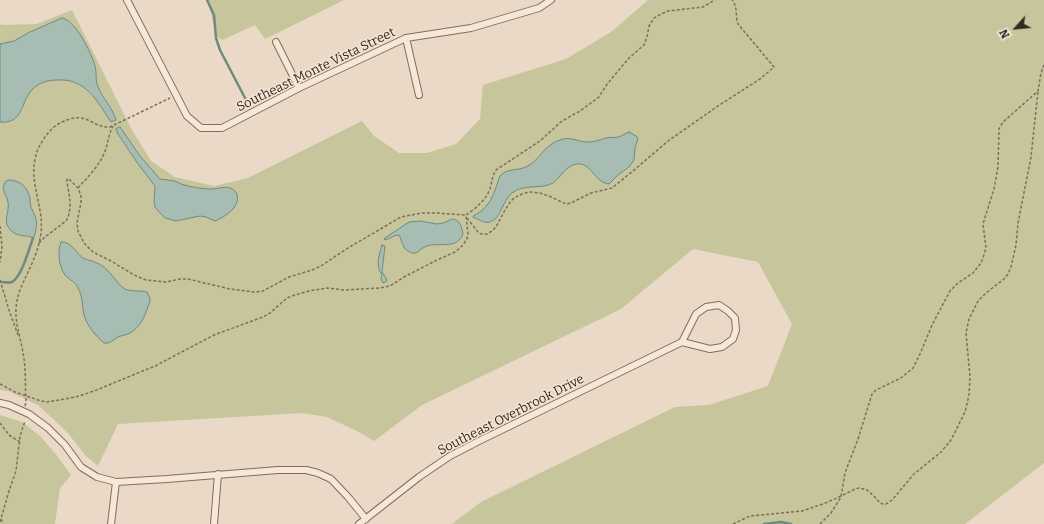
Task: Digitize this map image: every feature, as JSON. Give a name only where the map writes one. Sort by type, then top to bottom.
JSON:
[{"type":"street","points":[[127,0],[176,95]]},
{"type":"street","name":"Southeast Monte Vista Street","points":[[176,95],[187,116],[201,128],[222,128],[299,88],[406,38],[471,28],[539,8],[551,0]]},
{"type":"street","points":[[406,38],[419,96]]},
{"type":"street","points":[[276,42],[299,88]]},
{"type":"street","points":[[719,305],[735,318],[736,330],[733,339],[722,347],[710,349],[682,342],[696,314],[706,306],[719,305]]},
{"type":"street","name":"Southeast Overbrook Drive","points":[[359,524],[450,456],[479,440],[682,342]]},
{"type":"street","points":[[0,403],[26,412],[48,428],[65,445],[81,467],[97,477],[116,482],[278,470],[306,470],[331,479],[366,519]]},
{"type":"street","points":[[214,524],[218,474]]},
{"type":"street","points":[[111,524],[116,482]]},
{"type":"path","points":[[39,243],[68,218],[70,206],[67,182],[68,179],[78,188],[80,196],[81,202],[77,223],[78,231],[86,246],[96,254],[146,280],[166,282],[186,278],[230,289],[254,292],[266,289],[289,277],[321,266],[348,248],[401,217],[435,213],[466,214],[485,198],[490,188],[494,173],[499,168],[540,141],[562,121],[580,111],[599,97],[605,87],[629,58],[644,45],[649,26],[654,18],[668,11],[703,7],[715,0]]},
{"type":"path","points":[[467,218],[478,232],[481,234],[487,234],[496,227],[511,201],[522,194],[529,192],[540,193],[566,204],[592,192],[612,188],[668,141],[718,106],[760,80],[774,67],[738,24],[735,5],[732,0]]},
{"type":"path","points":[[733,524],[750,516],[802,511],[819,506],[855,489],[863,488],[870,492],[880,503],[883,504],[890,502],[914,474],[944,449],[951,440],[965,412],[968,401],[970,386],[967,328],[971,316],[978,301],[1004,279],[1011,267],[1031,157],[1038,91],[1044,64]]},
{"type":"path","points":[[820,524],[832,513],[841,496],[845,473],[858,439],[872,394],[876,390],[901,378],[913,368],[934,319],[950,291],[958,283],[973,273],[984,258],[986,248],[983,224],[994,189],[998,167],[999,128],[1003,122],[1038,91]]},
{"type":"path","points":[[0,522],[16,471],[21,432],[26,412],[24,359],[16,316],[17,301],[21,287],[32,263],[41,232],[42,218],[33,175],[36,157],[41,144],[53,127],[71,118],[79,117],[102,126],[113,126],[176,95]]},
{"type":"path","points":[[78,188],[104,155],[113,126]]},
{"type":"path","points":[[0,384],[15,392],[47,402],[76,397],[155,366],[214,335],[264,317],[287,298],[295,295],[327,288],[348,290],[387,287],[435,260],[459,249],[465,243],[468,234],[466,214]]},
{"type":"path","points":[[0,226],[2,247],[0,262]]},
{"type":"path","points":[[0,280],[20,341]]},
{"type":"path","points":[[0,423],[20,442]]},
{"type":"path","points":[[1,519],[3,524]]},
{"type":"green space","points":[[208,0],[344,0],[265,39],[255,25],[222,40],[216,36]]},
{"type":"green space","points":[[648,0],[1044,0],[1044,463],[965,524],[452,524],[481,502],[675,407],[709,405],[768,386],[792,324],[758,262],[693,249],[621,309],[422,405],[374,441],[327,417],[302,413],[118,424],[98,466],[86,456],[67,432],[38,405],[8,391],[0,390],[0,24],[37,24],[72,10],[132,130],[151,161],[175,177],[214,186],[248,178],[362,121],[374,136],[399,153],[427,153],[456,144],[480,119],[483,85],[566,59],[611,32]]},
{"type":"green space","points":[[0,415],[22,422],[40,436],[71,475],[60,488],[55,524],[0,524]]},
{"type":"shaded area","points":[[62,18],[72,24],[87,46],[95,66],[98,87],[102,96],[113,111],[116,120],[111,122],[90,92],[83,87],[67,80],[57,80],[46,81],[37,85],[28,95],[18,116],[8,122],[0,122],[0,44],[14,41]]},
{"type":"shaded area","points":[[120,127],[140,156],[160,179],[175,181],[181,184],[200,188],[212,189],[228,187],[237,193],[237,201],[234,208],[226,215],[215,221],[200,216],[176,221],[165,218],[155,207],[155,186],[118,134],[116,129]]},
{"type":"shaded area","points":[[629,132],[638,138],[634,160],[629,167],[609,184],[600,180],[586,166],[577,164],[566,169],[553,183],[543,186],[522,188],[512,193],[494,220],[486,222],[473,217],[488,204],[494,194],[500,176],[503,173],[523,168],[531,164],[546,148],[556,141],[572,139],[592,142],[618,137]]},
{"type":"shaded area","points":[[10,180],[20,183],[29,194],[36,221],[36,229],[33,238],[14,233],[7,226],[6,218],[8,202],[3,187],[6,181]]},
{"type":"shaded area","points":[[453,219],[456,220],[461,226],[463,234],[457,242],[452,244],[427,246],[416,253],[411,253],[404,248],[399,235],[385,240],[384,239],[409,222],[420,221],[437,224]]},
{"type":"shaded area","points":[[61,242],[71,245],[84,259],[103,266],[125,289],[147,292],[150,301],[138,327],[130,333],[118,337],[108,343],[104,343],[95,334],[85,319],[81,295],[77,286],[65,275],[61,268],[59,254]]},
{"type":"shaded area","points":[[382,245],[385,246],[382,272],[387,281],[383,283],[378,264]]},
{"type":"waterway","points":[[207,0],[214,15],[216,38],[220,50],[245,98]]},
{"type":"waterway","points":[[2,282],[12,282],[16,279],[25,262],[33,238]]},
{"type":"waterway","points":[[764,524],[781,522],[791,524]]}]
